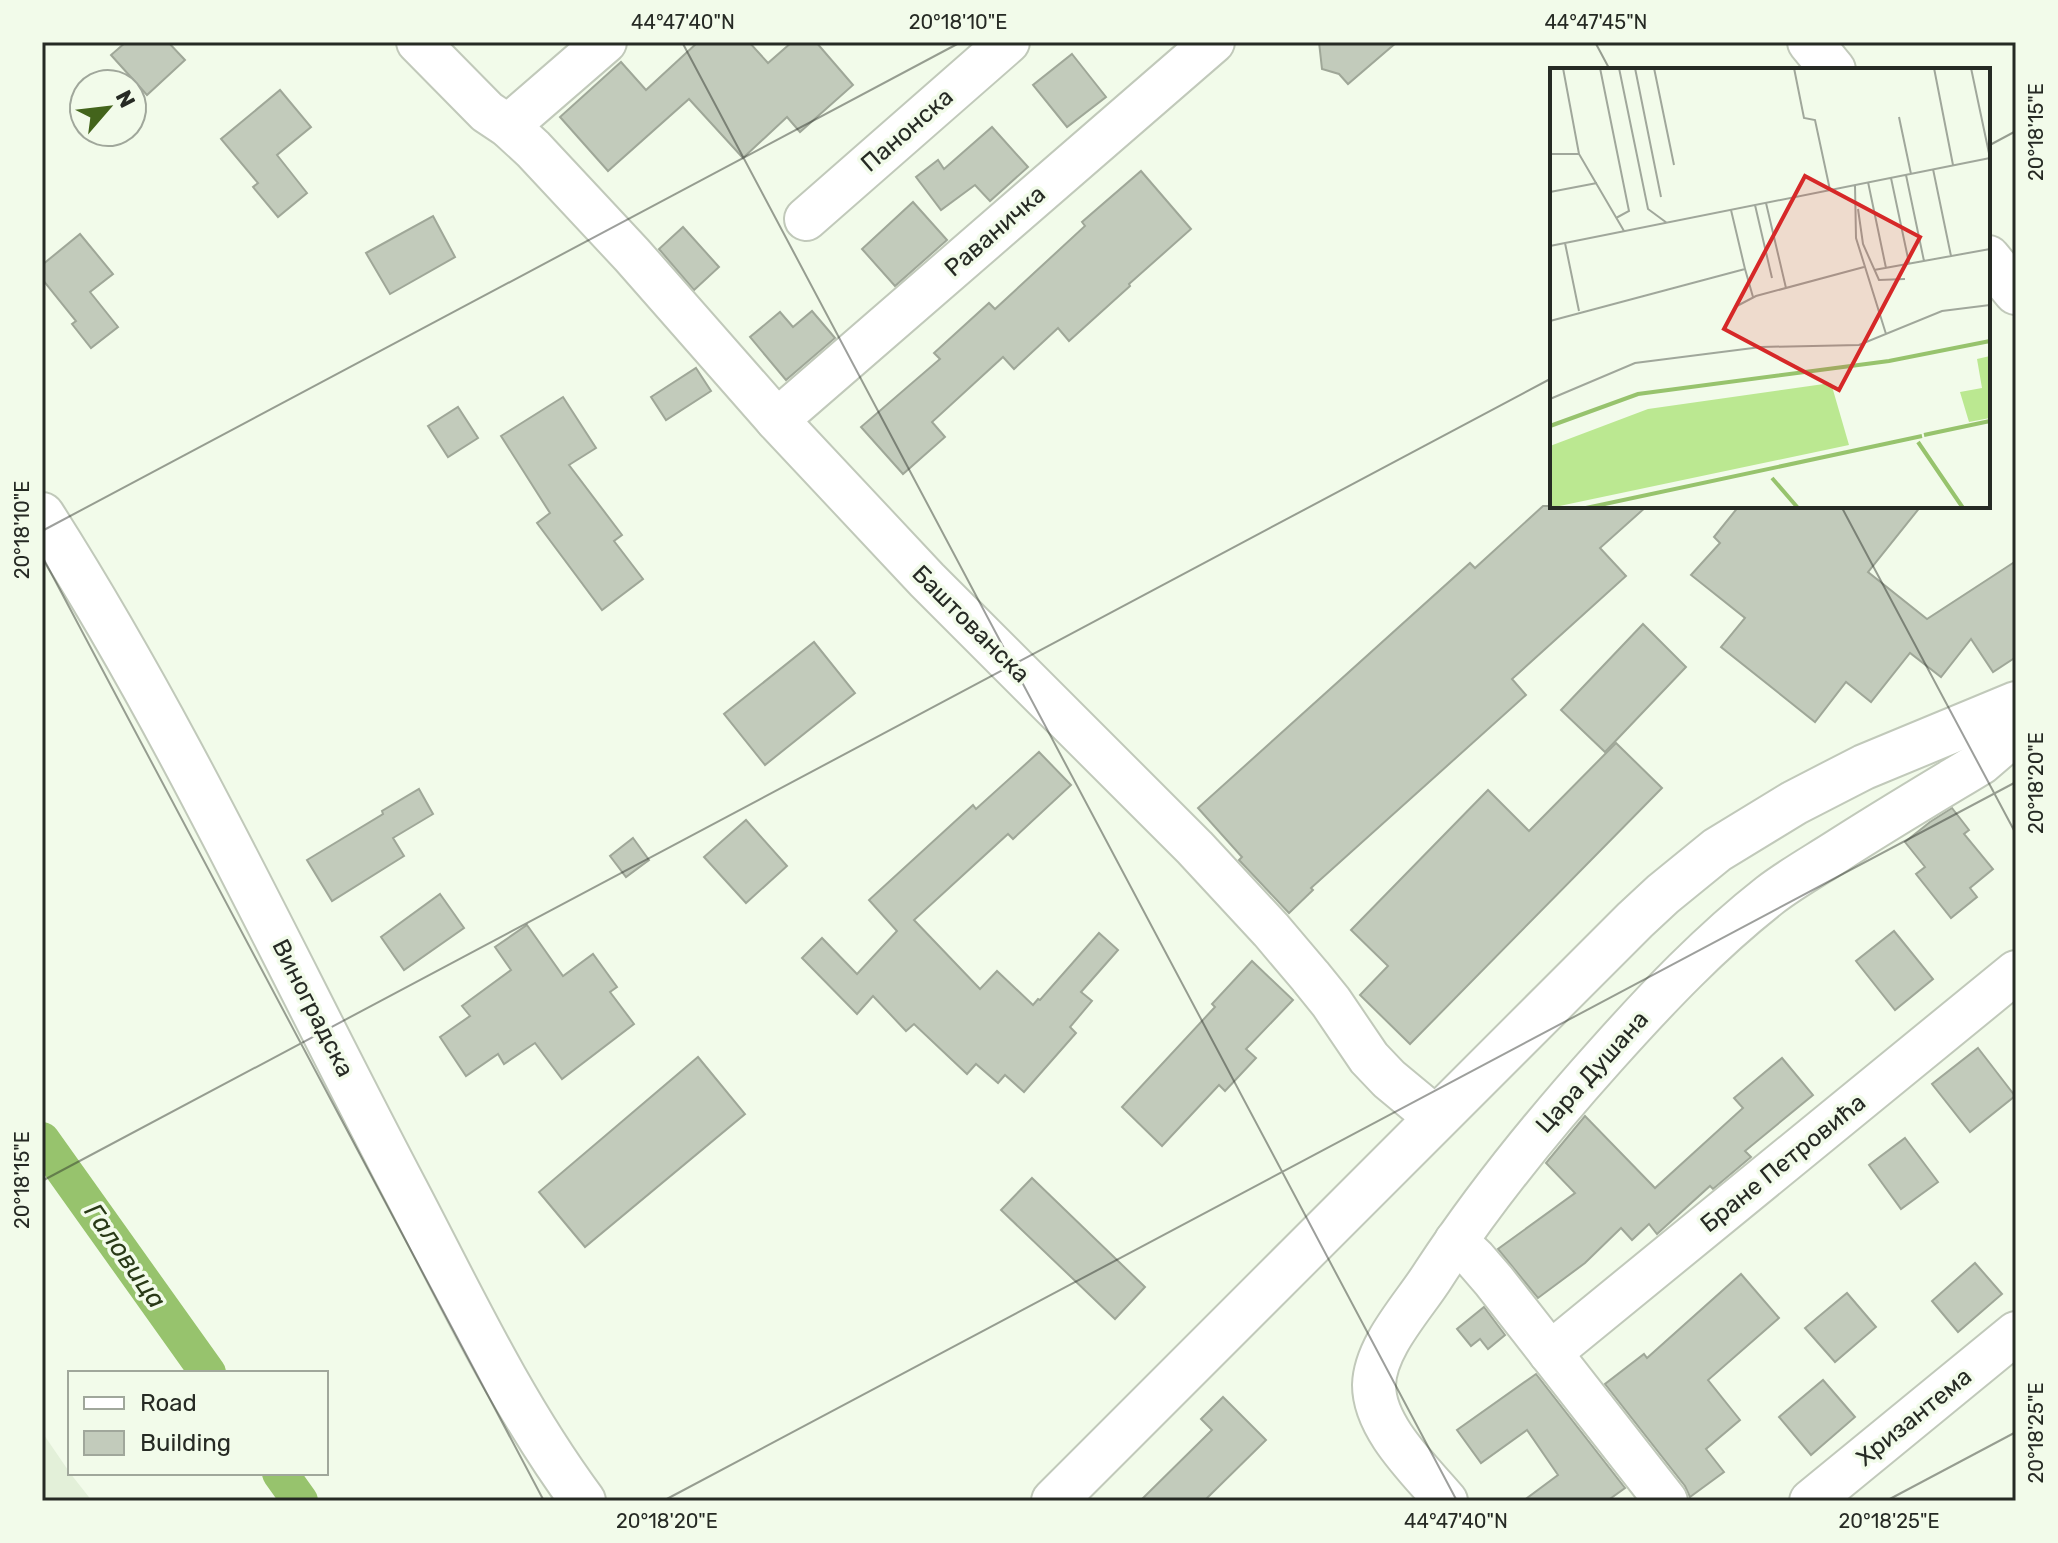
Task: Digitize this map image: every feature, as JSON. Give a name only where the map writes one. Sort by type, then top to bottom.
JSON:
[{"type":"street","name":"Баштованска","points":[[418,42],[487,112],[533,149],[632,255],[777,420],[968,623],[1195,848],[1310,976],[1369,1058],[1429,1113]]},
{"type":"street","points":[[508,126],[605,42]]},
{"type":"street","name":"Панонска","points":[[806,219],[1008,42]]},
{"type":"street","name":"Раваничка","points":[[777,420],[1213,42]]},
{"type":"street","points":[[1810,42],[1831,68]]},
{"type":"street","points":[[1990,260],[2016,292]]},
{"type":"street","name":"Виноградска","points":[[42,515],[146,690],[253,890],[482,1336],[545,1449],[583,1501]]},
{"type":"street","points":[[1054,1501],[1429,1113],[1663,894],[1717,850],[1794,803],[1864,767],[2016,704]]},
{"type":"street","name":"Цара Душана","points":[[1456,1241],[1551,1117],[1635,1022],[1712,945],[1772,893],[1981,763],[2002,745],[2016,727]]},
{"type":"street","name":"Бране Петровића","points":[[1550,1353],[2016,972]]},
{"type":"street","points":[[1446,1501],[1387,1429],[1375,1399],[1374,1384],[1384,1350],[1456,1241],[1494,1281],[1666,1501]]},
{"type":"street","name":"Хризантема","points":[[1811,1501],[2016,1333]]},
{"type":"shaded area","points":[[42,1432],[68,1470],[68,1475],[72,1475],[92,1501],[42,1501]]},
{"type":"building","points":[[126,42],[168,42],[185,60],[148,94],[148,68],[123,68],[111,55]]},
{"type":"building","points":[[698,42],[749,42],[768,63],[792,42],[816,42],[853,85],[800,132],[787,117],[743,158],[689,99],[608,171],[560,117],[621,62],[646,90]]},
{"type":"building","points":[[1319,42],[1397,42],[1348,84],[1339,74],[1322,69]]},
{"type":"building","points":[[1072,54],[1106,97],[1067,127],[1033,85]]},
{"type":"building","points":[[280,90],[311,127],[277,155],[307,193],[278,217],[253,187],[258,183],[221,139]]},
{"type":"building","points":[[992,127],[1028,167],[990,201],[975,185],[941,210],[916,177],[938,160],[944,169]]},
{"type":"building","points":[[1141,171],[1191,229],[1069,341],[1058,328],[1014,369],[1003,357],[932,422],[945,437],[903,474],[861,427],[940,359],[934,353],[989,303],[995,309],[1085,226],[1082,222]]},
{"type":"building","points":[[913,202],[947,240],[895,286],[862,249]]},
{"type":"building","points":[[433,216],[455,257],[390,294],[366,253]]},
{"type":"building","points":[[683,227],[719,267],[694,290],[659,249]]},
{"type":"building","points":[[80,234],[113,274],[90,292],[118,327],[91,348],[72,324],[76,321],[42,279],[42,265]]},
{"type":"building","points":[[812,311],[835,338],[786,380],[750,337],[780,312],[793,327]]},
{"type":"building","points":[[696,368],[711,391],[666,420],[651,397]]},
{"type":"building","points":[[563,397],[596,448],[569,465],[622,535],[614,541],[643,579],[602,610],[537,523],[550,513],[501,436]]},
{"type":"building","points":[[458,407],[478,438],[448,457],[428,426]]},
{"type":"building","points":[[1543,506],[1645,508],[1600,548],[1626,576],[1512,679],[1526,695],[1311,888],[1313,890],[1289,913],[1239,860],[1242,857],[1198,808],[1470,563],[1475,568]]},
{"type":"building","points":[[1737,508],[1919,508],[1868,572],[1927,619],[2016,561],[2016,657],[1993,672],[1971,639],[1941,677],[1910,653],[1871,702],[1846,682],[1815,722],[1721,647],[1745,618],[1691,575],[1720,543],[1714,537]]},
{"type":"building","points":[[1643,624],[1686,667],[1605,752],[1561,710]]},
{"type":"building","points":[[814,642],[855,693],[765,765],[724,714]]},
{"type":"building","points":[[1616,743],[1662,788],[1410,1044],[1360,995],[1388,966],[1351,930],[1488,790],[1529,831]]},
{"type":"building","points":[[1039,752],[1071,785],[1013,839],[1008,834],[914,920],[980,989],[997,971],[1033,1005],[1099,933],[1118,950],[1081,992],[1092,1001],[1070,1027],[1076,1033],[1024,1092],[1005,1075],[998,1083],[976,1064],[967,1074],[914,1024],[906,1031],[873,996],[857,1014],[802,958],[822,938],[857,974],[897,931],[869,900],[973,805],[976,809]]},
{"type":"building","points":[[419,789],[433,814],[393,838],[404,856],[332,901],[307,860]]},
{"type":"building","points":[[1952,808],[1969,830],[1964,834],[1993,869],[1970,888],[1977,897],[1951,918],[1916,874],[1925,867],[1905,842]]},
{"type":"building","points":[[746,820],[787,866],[746,903],[704,857]]},
{"type":"building","points":[[633,838],[649,860],[626,877],[610,856]]},
{"type":"building","points":[[440,894],[464,928],[404,970],[381,937]]},
{"type":"building","points":[[527,925],[563,976],[593,954],[617,987],[610,992],[634,1024],[562,1079],[535,1043],[504,1064],[498,1054],[466,1076],[440,1037],[470,1016],[462,1006],[511,970],[495,947]]},
{"type":"building","points":[[1894,931],[1933,979],[1895,1010],[1856,961]]},
{"type":"building","points":[[1252,961],[1293,1000],[1246,1049],[1256,1058],[1225,1091],[1219,1085],[1162,1146],[1122,1107],[1215,1007],[1212,1004]]},
{"type":"building","points":[[1978,1048],[2015,1096],[1970,1132],[1932,1084]]},
{"type":"building","points":[[698,1057],[745,1114],[585,1247],[539,1192]]},
{"type":"building","points":[[1782,1058],[1813,1095],[1745,1151],[1751,1157],[1713,1189],[1710,1186],[1657,1234],[1649,1224],[1632,1240],[1621,1228],[1585,1263],[1538,1298],[1498,1249],[1575,1193],[1546,1163],[1585,1116],[1655,1188],[1743,1108],[1734,1098]]},
{"type":"building","points":[[1905,1138],[1938,1182],[1901,1209],[1869,1165]]},
{"type":"building","points":[[1032,1178],[1145,1287],[1115,1319],[1001,1210]]},
{"type":"building","points":[[1975,1263],[2002,1294],[1958,1332],[1932,1301]]},
{"type":"building","points":[[1741,1274],[1779,1318],[1708,1380],[1740,1420],[1706,1449],[1724,1472],[1690,1497],[1685,1486],[1605,1384],[1644,1354],[1647,1358]]},
{"type":"building","points":[[1847,1293],[1876,1327],[1835,1362],[1805,1328]]},
{"type":"building","points":[[1484,1307],[1505,1335],[1488,1349],[1480,1339],[1471,1346],[1457,1329]]},
{"type":"building","points":[[1536,1374],[1625,1488],[1607,1501],[1523,1501],[1558,1475],[1527,1430],[1481,1463],[1457,1430]]},
{"type":"building","points":[[1823,1380],[1855,1417],[1811,1455],[1779,1417]]},
{"type":"building","points":[[1223,1397],[1266,1440],[1204,1501],[1140,1501],[1212,1430],[1201,1419]]},
{"type":"waterway","name":"Галовица","points":[[42,1140],[207,1371]]},
{"type":"waterway","name":"Галовица","points":[[281,1475],[300,1501]]}]
